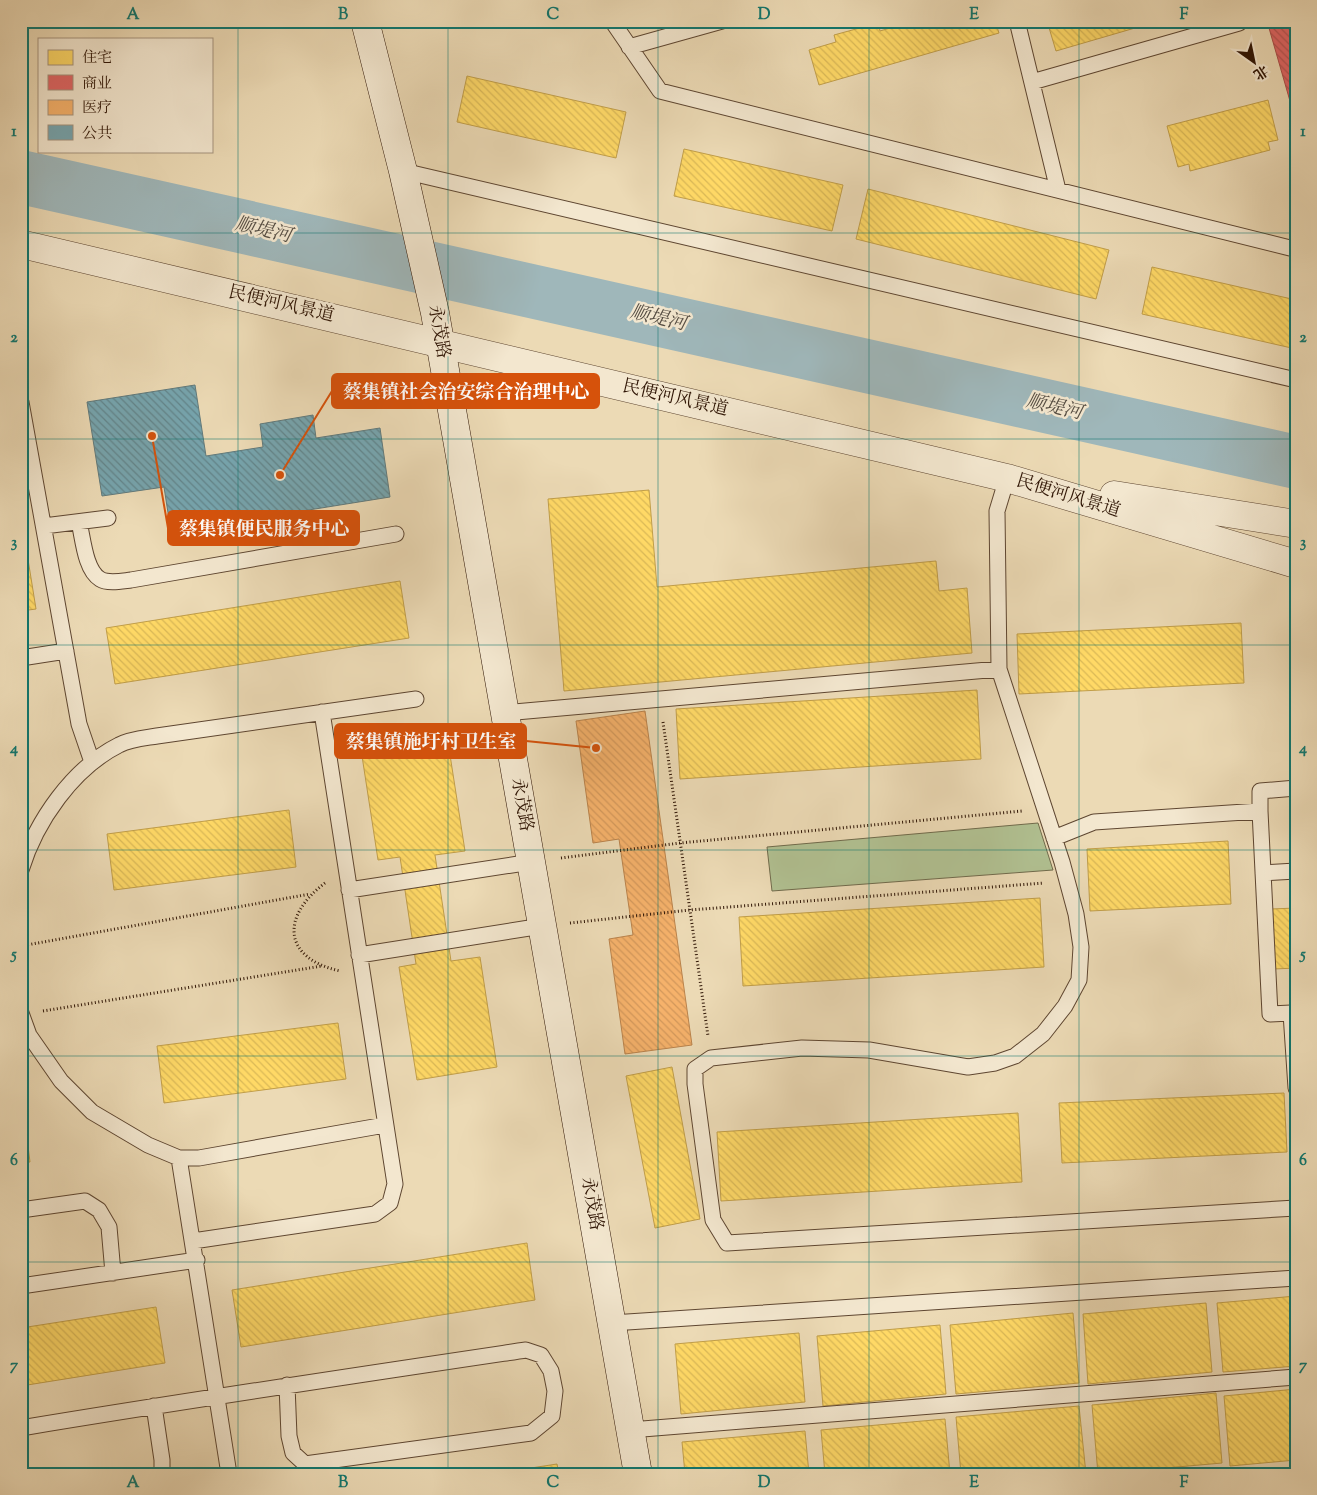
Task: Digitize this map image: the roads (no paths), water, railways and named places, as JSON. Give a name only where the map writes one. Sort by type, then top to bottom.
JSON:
[{"type":"street","name":"永茂路","points":[[365,21],[403,171],[435,313],[638,1474]]},
{"type":"street","name":"民便河风景道","points":[[21,244],[1007,478],[1296,564]]},
{"type":"street","points":[[1007,478],[1296,524]]},
{"type":"lane","points":[[612,21],[660,92],[1290,248]]},
{"type":"lane","points":[[629,47],[722,21]]},
{"type":"lane","points":[[1018,21],[1058,190]]},
{"type":"lane","points":[[1032,82],[1239,23]]},
{"type":"lane","points":[[403,171],[1296,380]]},
{"type":"lane","points":[[21,402],[25,439],[44,526],[79,724],[92,762]]},
{"type":"lane","points":[[1007,478],[997,511],[998,669],[1045,808],[1076,914],[1081,947],[1079,980],[1065,1006],[1043,1034],[1015,1056],[995,1063],[968,1067],[869,1050],[802,1048],[711,1058],[695,1069],[695,1084],[713,1220],[727,1243],[1296,1208]]},
{"type":"lane","points":[[44,526],[108,518]]},
{"type":"lane","points":[[79,522],[90,569],[101,580],[115,582],[396,534]]},
{"type":"lane","points":[[21,658],[66,651]]},
{"type":"lane","points":[[504,713],[998,669]]},
{"type":"lane","points":[[21,870],[26,854],[44,820],[71,782],[92,762],[120,744],[157,736],[416,698]]},
{"type":"lane","points":[[194,1241],[375,1214],[390,1203],[395,1184],[322,712]]},
{"type":"lane","points":[[1296,788],[1260,791],[1270,1014],[1293,1013],[1296,1088]]},
{"type":"lane","points":[[1054,838],[1094,822],[1260,811]]},
{"type":"lane","points":[[349,890],[531,862]]},
{"type":"lane","points":[[1263,873],[1296,871]]},
{"type":"lane","points":[[360,955],[542,926]]},
{"type":"lane","points":[[22,1014],[29,1035],[61,1080],[92,1112],[148,1145],[180,1158],[199,1158],[385,1125]]},
{"type":"lane","points":[[180,1158],[229,1474]]},
{"type":"lane","points":[[21,1210],[85,1201],[99,1210],[109,1227],[113,1272]]},
{"type":"lane","points":[[21,1286],[197,1260]]},
{"type":"lane","points":[[612,1323],[1296,1278]]},
{"type":"lane","points":[[21,1428],[287,1385],[526,1350],[541,1355],[551,1371],[556,1391],[552,1416],[531,1433],[305,1464],[293,1454],[289,1436],[287,1385]]},
{"type":"lane","points":[[630,1430],[1296,1377]]},
{"type":"lane","points":[[154,1406],[162,1460],[162,1474]]},
{"type":"waterway","name":"顺堤河","points":[[21,177],[1296,462]]},
{"type":"place","name":"蔡集镇便民服务中心","points":[[152,436]]},
{"type":"place","name":"蔡集镇社会治安综合治理中心","points":[[280,475]]},
{"type":"place","name":"蔡集镇施圩村卫生室","points":[[596,748]]}]
